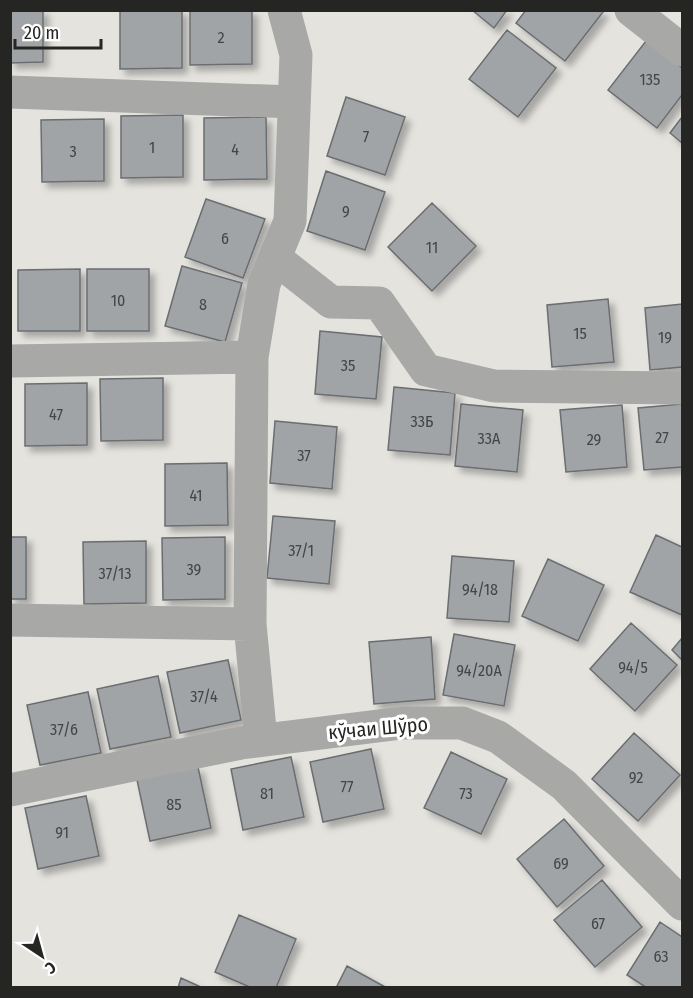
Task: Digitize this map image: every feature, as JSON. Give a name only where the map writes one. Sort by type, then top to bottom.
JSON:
[{"type":"street","points":[[261,740],[250,624],[252,357],[264,284],[290,221],[296,55],[284,10]]},
{"type":"street","points":[[631,10],[682,51]]},
{"type":"street","points":[[10,92],[294,102]]},
{"type":"street","points":[[275,258],[331,302],[380,303],[426,370],[495,386],[682,388]]},
{"type":"street","points":[[10,361],[252,357]]},
{"type":"street","points":[[10,620],[250,624]]},
{"type":"street","name":"кўчаи Шўро","points":[[10,790],[261,740],[402,723],[462,723],[498,737],[564,785],[682,904]]},
{"type":"building","points":[[10,10],[43,10],[43,62],[10,63]]},
{"type":"building","points":[[120,10],[182,10],[182,68],[120,69]]},
{"type":"building","points":[[190,10],[252,10],[252,64],[190,65]]},
{"type":"building","points":[[472,10],[507,10],[494,28]]},
{"type":"building","points":[[526,10],[601,10],[603,12],[565,61],[516,23]]},
{"type":"building","points":[[507,30],[556,68],[518,117],[469,79]]},
{"type":"building","points":[[646,41],[682,68],[682,95],[657,128],[608,90]]},
{"type":"building","points":[[346,97],[405,117],[385,175],[327,156]]},
{"type":"building","points":[[183,115],[183,177],[121,178],[121,116]]},
{"type":"building","points":[[266,117],[267,179],[204,180],[204,118]]},
{"type":"building","points":[[682,117],[682,143],[670,133]]},
{"type":"building","points":[[104,119],[104,181],[42,182],[41,120]]},
{"type":"building","points":[[326,171],[385,192],[365,250],[307,231]]},
{"type":"building","points":[[206,199],[265,219],[243,278],[185,257]]},
{"type":"building","points":[[432,203],[476,246],[432,291],[388,247]]},
{"type":"building","points":[[182,266],[242,283],[225,342],[165,326]]},
{"type":"building","points":[[80,269],[80,331],[18,331],[18,270]]},
{"type":"building","points":[[87,269],[149,269],[149,331],[87,331]]},
{"type":"building","points":[[608,299],[614,362],[552,367],[547,305]]},
{"type":"building","points":[[682,304],[682,367],[650,370],[645,308]]},
{"type":"building","points":[[320,331],[382,337],[376,399],[315,394]]},
{"type":"building","points":[[163,378],[163,440],[101,441],[100,379]]},
{"type":"building","points":[[87,383],[87,445],[25,446],[25,384]]},
{"type":"building","points":[[394,387],[455,393],[450,455],[388,450]]},
{"type":"building","points":[[461,404],[523,410],[517,472],[455,466]]},
{"type":"building","points":[[682,404],[682,467],[644,470],[638,408]]},
{"type":"building","points":[[622,405],[627,467],[566,472],[560,410]]},
{"type":"building","points":[[275,421],[337,427],[332,489],[270,483]]},
{"type":"building","points":[[227,463],[228,525],[165,526],[165,464]]},
{"type":"building","points":[[273,516],[335,521],[329,584],[267,578]]},
{"type":"building","points":[[656,535],[682,547],[682,615],[630,592]]},
{"type":"building","points":[[10,537],[26,537],[26,599],[10,599]]},
{"type":"building","points":[[225,537],[225,599],[163,600],[162,538]]},
{"type":"building","points":[[146,541],[146,603],[84,604],[83,542]]},
{"type":"building","points":[[452,556],[514,561],[509,622],[447,618]]},
{"type":"building","points":[[548,559],[604,585],[578,641],[522,616]]},
{"type":"building","points":[[631,623],[677,665],[635,711],[590,669]]},
{"type":"building","points":[[454,634],[515,645],[504,706],[443,695]]},
{"type":"building","points":[[431,637],[435,699],[374,704],[369,642]]},
{"type":"building","points":[[682,638],[682,660],[672,650]]},
{"type":"building","points":[[228,660],[241,720],[180,733],[167,672]]},
{"type":"building","points":[[158,676],[171,737],[110,749],[97,689]]},
{"type":"building","points":[[88,692],[101,753],[40,765],[27,705]]},
{"type":"building","points":[[634,733],[680,775],[638,821],[592,779]]},
{"type":"building","points":[[371,749],[384,809],[323,822],[310,762]]},
{"type":"building","points":[[451,752],[507,779],[481,834],[424,808]]},
{"type":"building","points":[[291,757],[304,817],[243,830],[231,769]]},
{"type":"building","points":[[198,767],[211,828],[150,841],[137,780]]},
{"type":"building","points":[[86,796],[99,856],[38,869],[25,808]]},
{"type":"building","points":[[564,819],[604,866],[557,907],[517,859]]},
{"type":"building","points":[[602,880],[642,927],[595,967],[554,920]]},
{"type":"building","points":[[239,915],[296,939],[276,988],[252,988],[215,972]]},
{"type":"building","points":[[660,922],[682,937],[682,988],[647,988],[627,975]]},
{"type":"building","points":[[347,966],[387,988],[336,988]]},
{"type":"building","points":[[181,978],[203,988],[178,988]]}]
